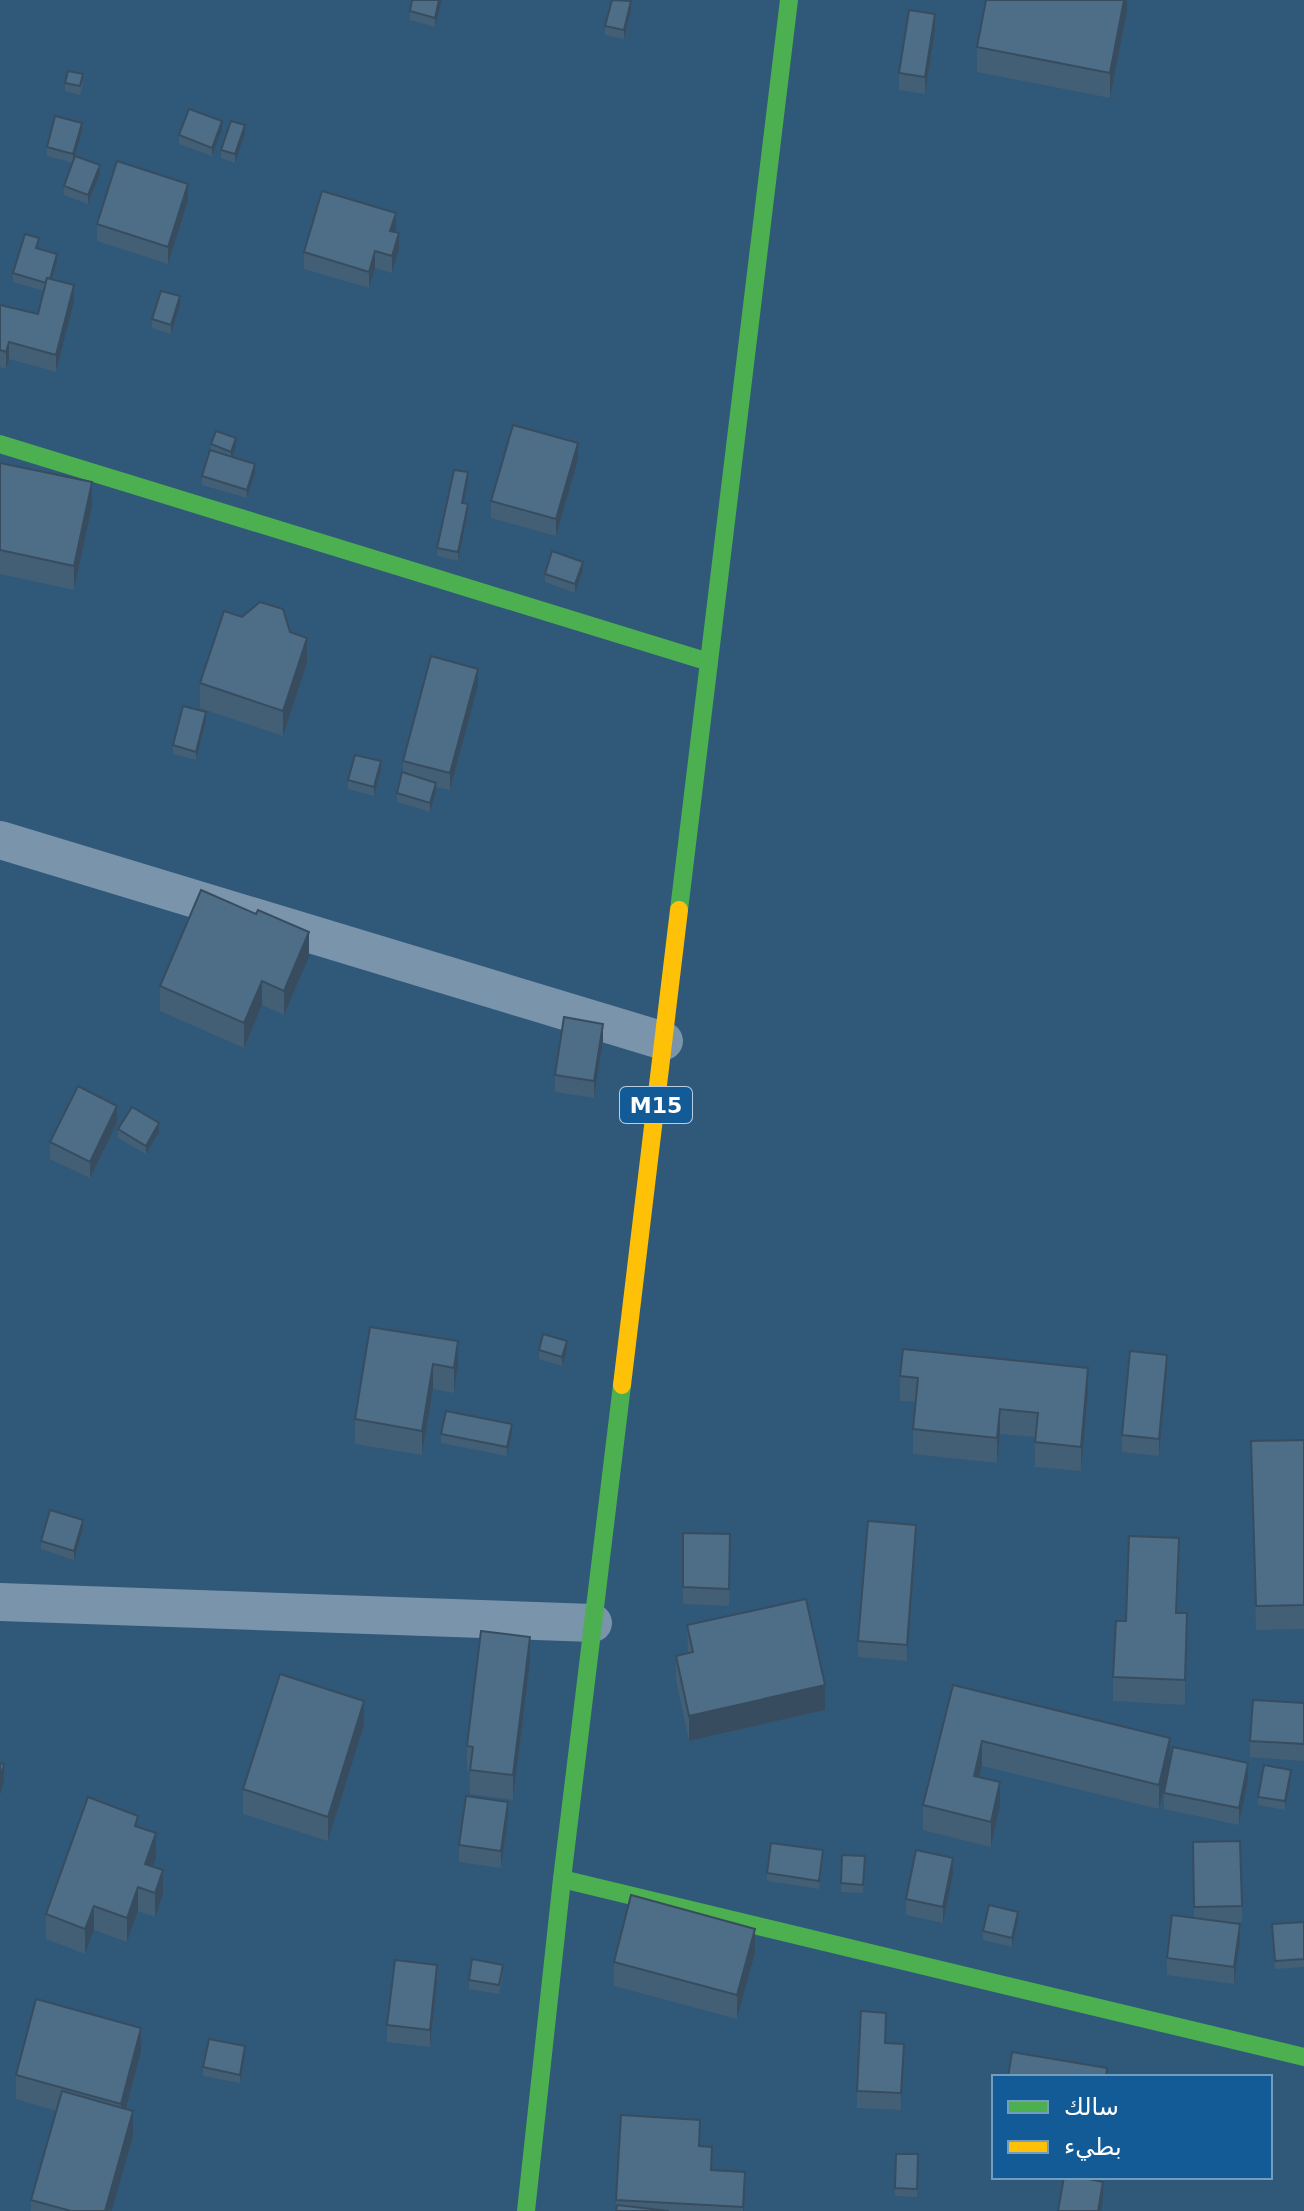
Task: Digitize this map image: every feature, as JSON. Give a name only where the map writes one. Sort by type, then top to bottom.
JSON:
[{"type":"main road","name":"M15","points":[[526,2211],[562,1879],[789,0]]},
{"type":"main road","points":[[0,444],[709,662]]},
{"type":"main road","points":[[562,1879],[1304,2057]]},
{"type":"street","points":[[0,840],[664,1041]]},
{"type":"street","points":[[0,1602],[593,1623]]},
{"type":"building","points":[[412,0],[439,0],[435,18],[410,11]]},
{"type":"building","points":[[612,0],[631,1],[624,30],[605,26]]},
{"type":"building","points":[[986,0],[1124,0],[1110,73],[977,47]]},
{"type":"building","points":[[909,10],[935,14],[925,77],[899,73]]},
{"type":"building","points":[[68,71],[83,74],[80,86],[65,83]]},
{"type":"building","points":[[189,109],[222,121],[212,148],[179,135]]},
{"type":"building","points":[[55,116],[82,123],[73,154],[47,147]]},
{"type":"building","points":[[231,121],[245,125],[235,154],[221,150]]},
{"type":"building","points":[[75,156],[100,165],[88,195],[64,186]]},
{"type":"building","points":[[117,161],[188,184],[168,247],[97,224]]},
{"type":"building","points":[[322,191],[396,213],[390,231],[399,233],[392,256],[375,251],[369,272],[304,252]]},
{"type":"building","points":[[25,234],[39,238],[36,248],[57,254],[46,283],[13,273]]},
{"type":"building","points":[[47,278],[74,285],[56,355],[9,342],[6,352],[0,350],[0,305],[38,314]]},
{"type":"building","points":[[161,291],[180,296],[171,325],[152,319]]},
{"type":"building","points":[[513,425],[578,443],[556,519],[491,501]]},
{"type":"building","points":[[216,431],[236,438],[231,452],[211,444]]},
{"type":"building","points":[[210,450],[255,464],[247,490],[202,476]]},
{"type":"building","points":[[0,463],[92,482],[74,566],[0,550]]},
{"type":"building","points":[[454,470],[468,472],[462,503],[468,504],[458,552],[437,548]]},
{"type":"building","points":[[552,551],[583,562],[575,584],[545,574]]},
{"type":"building","points":[[260,602],[283,609],[290,632],[307,638],[283,711],[200,683],[224,611],[242,617]]},
{"type":"building","points":[[431,656],[478,669],[450,773],[403,761]]},
{"type":"building","points":[[183,706],[206,712],[196,752],[173,745]]},
{"type":"building","points":[[355,755],[381,761],[374,787],[348,780]]},
{"type":"building","points":[[402,772],[436,783],[430,803],[397,793]]},
{"type":"building","points":[[201,890],[256,914],[258,910],[309,932],[284,991],[262,981],[244,1023],[160,986]]},
{"type":"building","points":[[564,1017],[603,1024],[594,1081],[555,1075]]},
{"type":"building","points":[[78,1086],[117,1106],[90,1162],[50,1142]]},
{"type":"building","points":[[132,1107],[159,1123],[146,1146],[118,1129]]},
{"type":"building","points":[[370,1327],[458,1341],[454,1368],[433,1364],[422,1431],[355,1419]]},
{"type":"building","points":[[543,1334],[567,1341],[562,1357],[539,1350]]},
{"type":"building","points":[[903,1349],[1088,1368],[1081,1447],[1035,1442],[1038,1413],[1000,1409],[997,1438],[913,1429],[918,1378],[900,1376]]},
{"type":"building","points":[[1130,1351],[1167,1355],[1159,1439],[1122,1435]]},
{"type":"building","points":[[446,1411],[512,1424],[507,1447],[441,1434]]},
{"type":"building","points":[[1304,1440],[1304,1605],[1256,1606],[1251,1441]]},
{"type":"building","points":[[50,1510],[83,1520],[74,1551],[41,1541]]},
{"type":"building","points":[[868,1521],[916,1525],[907,1645],[858,1641]]},
{"type":"building","points":[[683,1533],[730,1534],[729,1589],[683,1587]]},
{"type":"building","points":[[1129,1536],[1179,1538],[1176,1613],[1187,1613],[1185,1680],[1113,1677],[1116,1621],[1126,1621]]},
{"type":"building","points":[[806,1599],[825,1685],[689,1716],[676,1656],[693,1652],[687,1625]]},
{"type":"building","points":[[481,1631],[530,1637],[513,1775],[470,1770],[473,1747],[467,1746]]},
{"type":"building","points":[[280,1674],[364,1701],[328,1817],[243,1789]]},
{"type":"building","points":[[953,1685],[1170,1738],[1159,1785],[982,1741],[974,1776],[1000,1782],[991,1822],[923,1805]]},
{"type":"building","points":[[1253,1700],[1304,1703],[1304,1744],[1250,1741]]},
{"type":"building","points":[[1173,1747],[1248,1763],[1239,1808],[1164,1793]]},
{"type":"building","points":[[1264,1765],[1291,1770],[1285,1801],[1258,1797]]},
{"type":"building","points":[[466,1796],[508,1802],[501,1851],[459,1845]]},
{"type":"building","points":[[88,1797],[138,1816],[135,1826],[156,1833],[145,1864],[163,1870],[155,1893],[138,1887],[127,1918],[94,1906],[85,1929],[46,1914]]},
{"type":"building","points":[[1240,1841],[1242,1906],[1194,1907],[1193,1842]]},
{"type":"building","points":[[771,1843],[823,1850],[819,1881],[767,1873]]},
{"type":"building","points":[[916,1850],[953,1858],[943,1907],[906,1899]]},
{"type":"building","points":[[842,1855],[865,1856],[863,1885],[841,1883]]},
{"type":"building","points":[[631,1895],[755,1929],[737,1995],[614,1962]]},
{"type":"building","points":[[989,1905],[1018,1912],[1012,1938],[983,1931]]},
{"type":"building","points":[[1172,1915],[1240,1924],[1234,1967],[1167,1958]]},
{"type":"building","points":[[1304,1922],[1304,1959],[1275,1961],[1272,1924]]},
{"type":"building","points":[[472,1959],[503,1965],[499,1985],[469,1980]]},
{"type":"building","points":[[395,1960],[437,1965],[430,2030],[387,2025]]},
{"type":"building","points":[[36,1999],[141,2028],[121,2104],[16,2075]]},
{"type":"building","points":[[861,2011],[886,2013],[885,2043],[904,2044],[901,2093],[857,2091]]},
{"type":"building","points":[[209,2039],[245,2046],[240,2075],[203,2067]]},
{"type":"building","points":[[1012,2052],[1107,2068],[1106,2075],[1008,2075]]},
{"type":"building","points":[[62,2091],[133,2111],[105,2211],[71,2211],[31,2200]]},
{"type":"building","points":[[621,2115],[700,2120],[699,2146],[712,2147],[711,2170],[745,2172],[743,2207],[616,2200]]},
{"type":"building","points":[[896,2154],[918,2154],[917,2189],[895,2188]]},
{"type":"building","points":[[1064,2179],[1103,2182],[1098,2211],[1058,2211]]},
{"type":"building","points":[[617,2205],[669,2211],[616,2211]]},
{"type":"traffic: fast","points":[[679,910],[789,0]]},
{"type":"traffic: fast","points":[[0,444],[709,662]]},
{"type":"traffic: fast","points":[[526,2211],[562,1879],[622,1385]]},
{"type":"traffic: fast","points":[[562,1879],[1304,2057]]},
{"type":"traffic: slow","points":[[622,1385],[679,910]]}]
